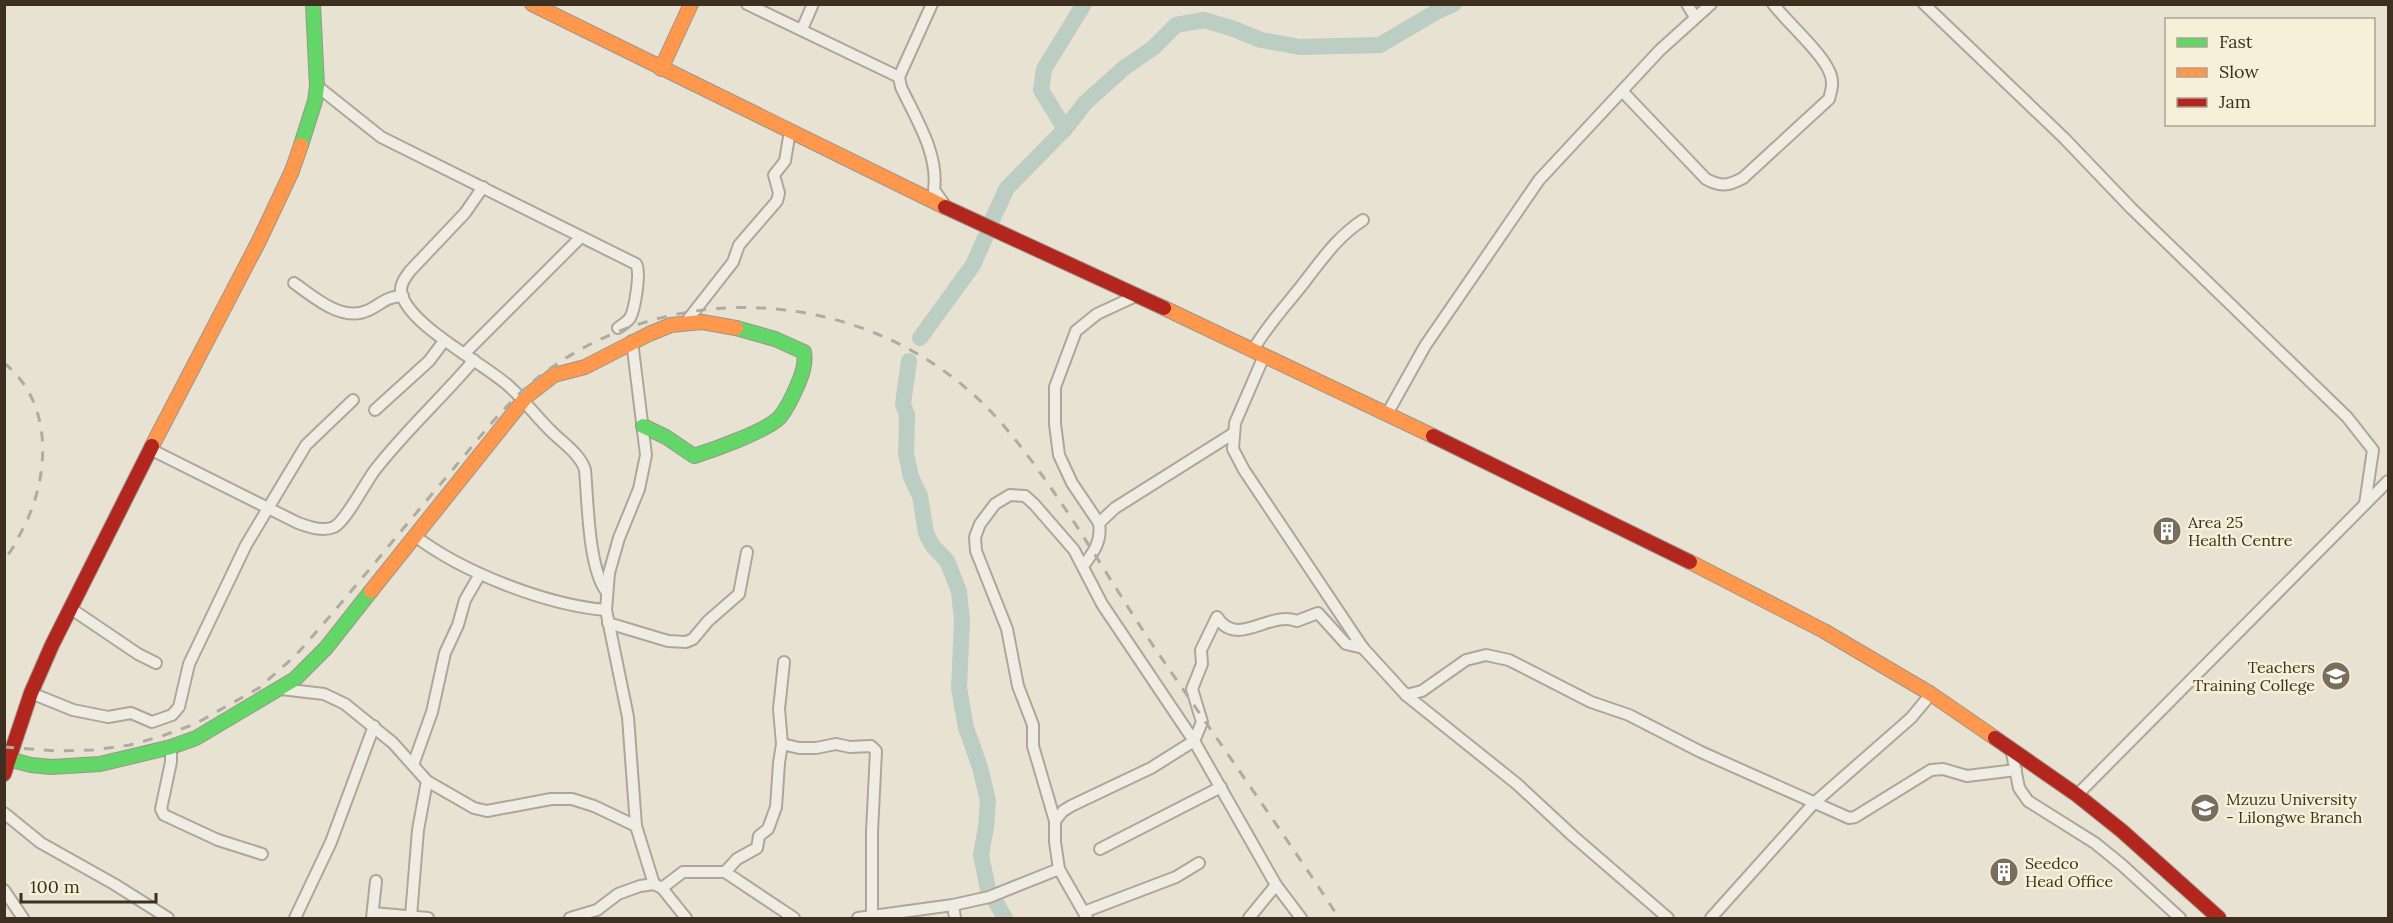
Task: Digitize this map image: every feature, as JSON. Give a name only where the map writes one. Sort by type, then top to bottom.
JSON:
[{"type":"street","points":[[4,774],[9,742],[30,693],[150,449],[276,205],[312,117],[317,86],[314,4]]},
{"type":"street","points":[[532,4],[947,208],[1138,295],[1387,414],[1754,594],[1842,641],[1931,694],[2077,795],[2131,838],[2219,918]]},
{"type":"street","points":[[661,69],[691,4]]},
{"type":"street","points":[[747,4],[899,77]]},
{"type":"street","points":[[802,29],[813,4]]},
{"type":"street","points":[[932,4],[899,77],[901,87],[930,147],[936,176],[934,190],[947,208]]},
{"type":"street","points":[[1687,4],[1695,17]]},
{"type":"street","points":[[1387,414],[1425,346],[1539,180],[1622,91],[1695,17],[1711,4]]},
{"type":"street","points":[[1622,91],[1706,179],[1719,185],[1730,185],[1743,178],[1829,99],[1832,86],[1830,72],[1822,59],[1773,4]]},
{"type":"street","points":[[1924,4],[2064,138],[2132,209],[2347,417],[2373,450],[2365,504]]},
{"type":"street","points":[[317,86],[381,137],[636,264],[639,268],[638,282],[630,316],[618,328]]},
{"type":"street","points":[[686,322],[733,262],[739,245],[777,201],[779,193],[774,175],[785,161],[790,130]]},
{"type":"street","points":[[483,187],[465,213],[404,280],[401,290],[418,318],[444,341],[511,388],[584,465],[594,560],[606,591]]},
{"type":"street","points":[[1363,219],[1321,258],[1309,277],[1281,309],[1258,353],[1235,423],[1233,449],[1244,470],[1363,648],[1406,694],[1525,790],[1573,836],[1606,862],[1668,918]]},
{"type":"street","points":[[464,354],[581,237]]},
{"type":"street","points":[[294,283],[334,310],[342,312],[362,313],[385,299],[403,296]]},
{"type":"street","points":[[1083,566],[1099,540],[1099,523],[1072,483],[1059,455],[1055,424],[1055,387],[1076,331],[1097,314],[1138,295]]},
{"type":"street","points":[[7,758],[32,765],[100,764],[171,747],[196,738],[281,689],[295,679],[326,648],[523,402],[549,377],[589,366],[671,324],[686,322],[738,327],[785,342],[804,352],[804,371],[784,413],[771,424],[727,445],[691,456],[666,437],[643,426]]},
{"type":"street","points":[[375,410],[429,361],[444,341]]},
{"type":"street","points":[[632,342],[646,449],[639,489],[619,538],[606,591],[606,610],[628,717],[636,826],[658,886],[686,918]]},
{"type":"street","points":[[150,449],[307,526],[327,529],[338,524],[374,472],[408,431],[447,392],[474,360]]},
{"type":"street","points":[[30,693],[73,710],[108,717],[131,712],[152,722],[175,713],[179,707],[189,664],[228,581],[268,508],[306,445],[353,400]]},
{"type":"street","points":[[1099,523],[1115,508],[1234,433]]},
{"type":"street","points":[[2077,795],[2388,481]]},
{"type":"street","points":[[1199,863],[1176,877],[1085,915],[1059,869],[1055,821],[1033,746],[1033,725],[1022,699],[1006,629],[979,561],[975,537],[990,509],[1004,498],[1018,494],[1025,496],[1074,550],[1102,604],[1194,741],[1276,885],[1301,918]]},
{"type":"street","points":[[415,536],[442,555],[509,586],[559,601],[606,610]]},
{"type":"street","points":[[608,623],[668,641],[686,642],[693,639],[708,621],[739,594],[747,552]]},
{"type":"street","points":[[413,765],[432,712],[445,653],[458,625],[465,600],[480,574]]},
{"type":"street","points":[[70,608],[138,654],[156,663]]},
{"type":"street","points":[[1055,821],[1063,811],[1071,806],[1151,768],[1194,741],[1202,722],[1192,689],[1202,664],[1201,650],[1216,617],[1223,627],[1234,632],[1287,617],[1297,621],[1318,613],[1346,644],[1363,648]]},
{"type":"street","points":[[1406,694],[1422,691],[1466,660],[1486,655],[1509,660],[1591,702],[1629,716],[1701,752],[1849,818],[1855,817],[1931,770],[1943,769],[1967,776],[2016,771]]},
{"type":"street","points":[[725,872],[757,848],[759,837],[772,823],[777,800],[778,763],[782,744],[779,709],[784,662]]},
{"type":"street","points":[[281,689],[309,691],[334,698],[374,726],[427,781],[480,810],[572,799],[594,806],[636,826]]},
{"type":"street","points":[[1712,918],[1814,803],[1911,718],[1931,694]]},
{"type":"street","points":[[295,918],[331,842],[374,726]]},
{"type":"street","points":[[782,744],[799,748],[816,748],[836,744],[850,747],[871,746],[876,750],[872,832],[873,916]]},
{"type":"street","points":[[171,747],[171,762],[161,809],[164,814],[218,840],[262,854]]},
{"type":"street","points":[[2011,748],[2019,788],[2028,801],[2095,843],[2180,918]]},
{"type":"street","points":[[411,916],[418,830],[427,781]]},
{"type":"street","points":[[1100,849],[1221,787]]},
{"type":"street","points":[[4,813],[41,843],[114,884],[168,918]]},
{"type":"street","points":[[858,918],[953,905],[989,897],[1059,869]]},
{"type":"street","points":[[570,918],[597,910],[618,894],[640,886],[658,886],[683,872],[725,872],[794,918]]},
{"type":"street","points":[[376,881],[373,916],[428,918]]},
{"type":"street","points":[[1249,918],[1276,885]]},
{"type":"street","points":[[4,890],[23,918]]},
{"type":"street","points":[[953,905],[954,918]]},
{"type":"waterway","points":[[1065,129],[1041,90],[1044,69],[1084,4]]},
{"type":"waterway","points":[[993,218],[1007,188],[1065,129],[1085,103],[1124,68],[1153,48],[1176,25],[1204,20],[1261,40],[1300,47],[1380,45],[1454,4]]},
{"type":"waterway","points":[[920,338],[973,265],[985,238]]},
{"type":"waterway","points":[[909,361],[903,404],[907,415],[906,454],[911,477],[920,496],[926,533],[932,545],[947,561],[959,591],[962,621],[959,688],[966,728],[980,767],[988,801],[981,855],[988,889],[1005,918]]},
{"type":"railway","points":[[4,747],[58,751],[93,750],[130,745],[195,724],[259,688],[295,656],[492,423],[540,376],[596,342],[656,319],[718,308],[781,310],[843,322],[902,346],[957,380],[1004,426],[1061,502],[1146,635],[1339,918]]},
{"type":"railway","points":[[4,363],[21,380],[33,400],[40,422],[43,445],[42,469],[37,492],[29,515],[9,554],[4,559]]},
{"type":"traffic: fast","points":[[301,145],[315,101],[317,86],[313,4]]},
{"type":"traffic: fast","points":[[643,426],[666,437],[694,456],[752,434],[780,417],[802,373],[804,352],[775,339],[736,328]]},
{"type":"traffic: fast","points":[[4,758],[51,767],[100,764],[171,747],[196,738],[295,679],[326,648],[371,591]]},
{"type":"traffic: slow","points":[[532,4],[945,207]]},
{"type":"traffic: slow","points":[[661,69],[691,4]]},
{"type":"traffic: slow","points":[[152,446],[259,241],[292,171],[301,145]]},
{"type":"traffic: slow","points":[[1164,308],[1433,436]]},
{"type":"traffic: slow","points":[[371,591],[527,396],[554,375],[585,367],[671,325],[702,322],[736,328]]},
{"type":"traffic: slow","points":[[1690,562],[1824,631],[1931,694],[1995,738]]},
{"type":"traffic: jam","points":[[945,207],[1164,308]]},
{"type":"traffic: jam","points":[[1433,436],[1690,562]]},
{"type":"traffic: jam","points":[[4,774],[31,693],[52,645],[152,446]]},
{"type":"traffic: jam","points":[[1995,738],[2077,795],[2122,831],[2219,918]]},
{"type":"place","name":"Area 25 Health Centre","points":[[2167,531]]},
{"type":"place","name":"Teachers Training College","points":[[2336,676]]},
{"type":"place","name":"Mzuzu University - Lilongwe Branch","points":[[2205,808]]},
{"type":"place","name":"Seedco Head Office","points":[[2004,872]]}]
